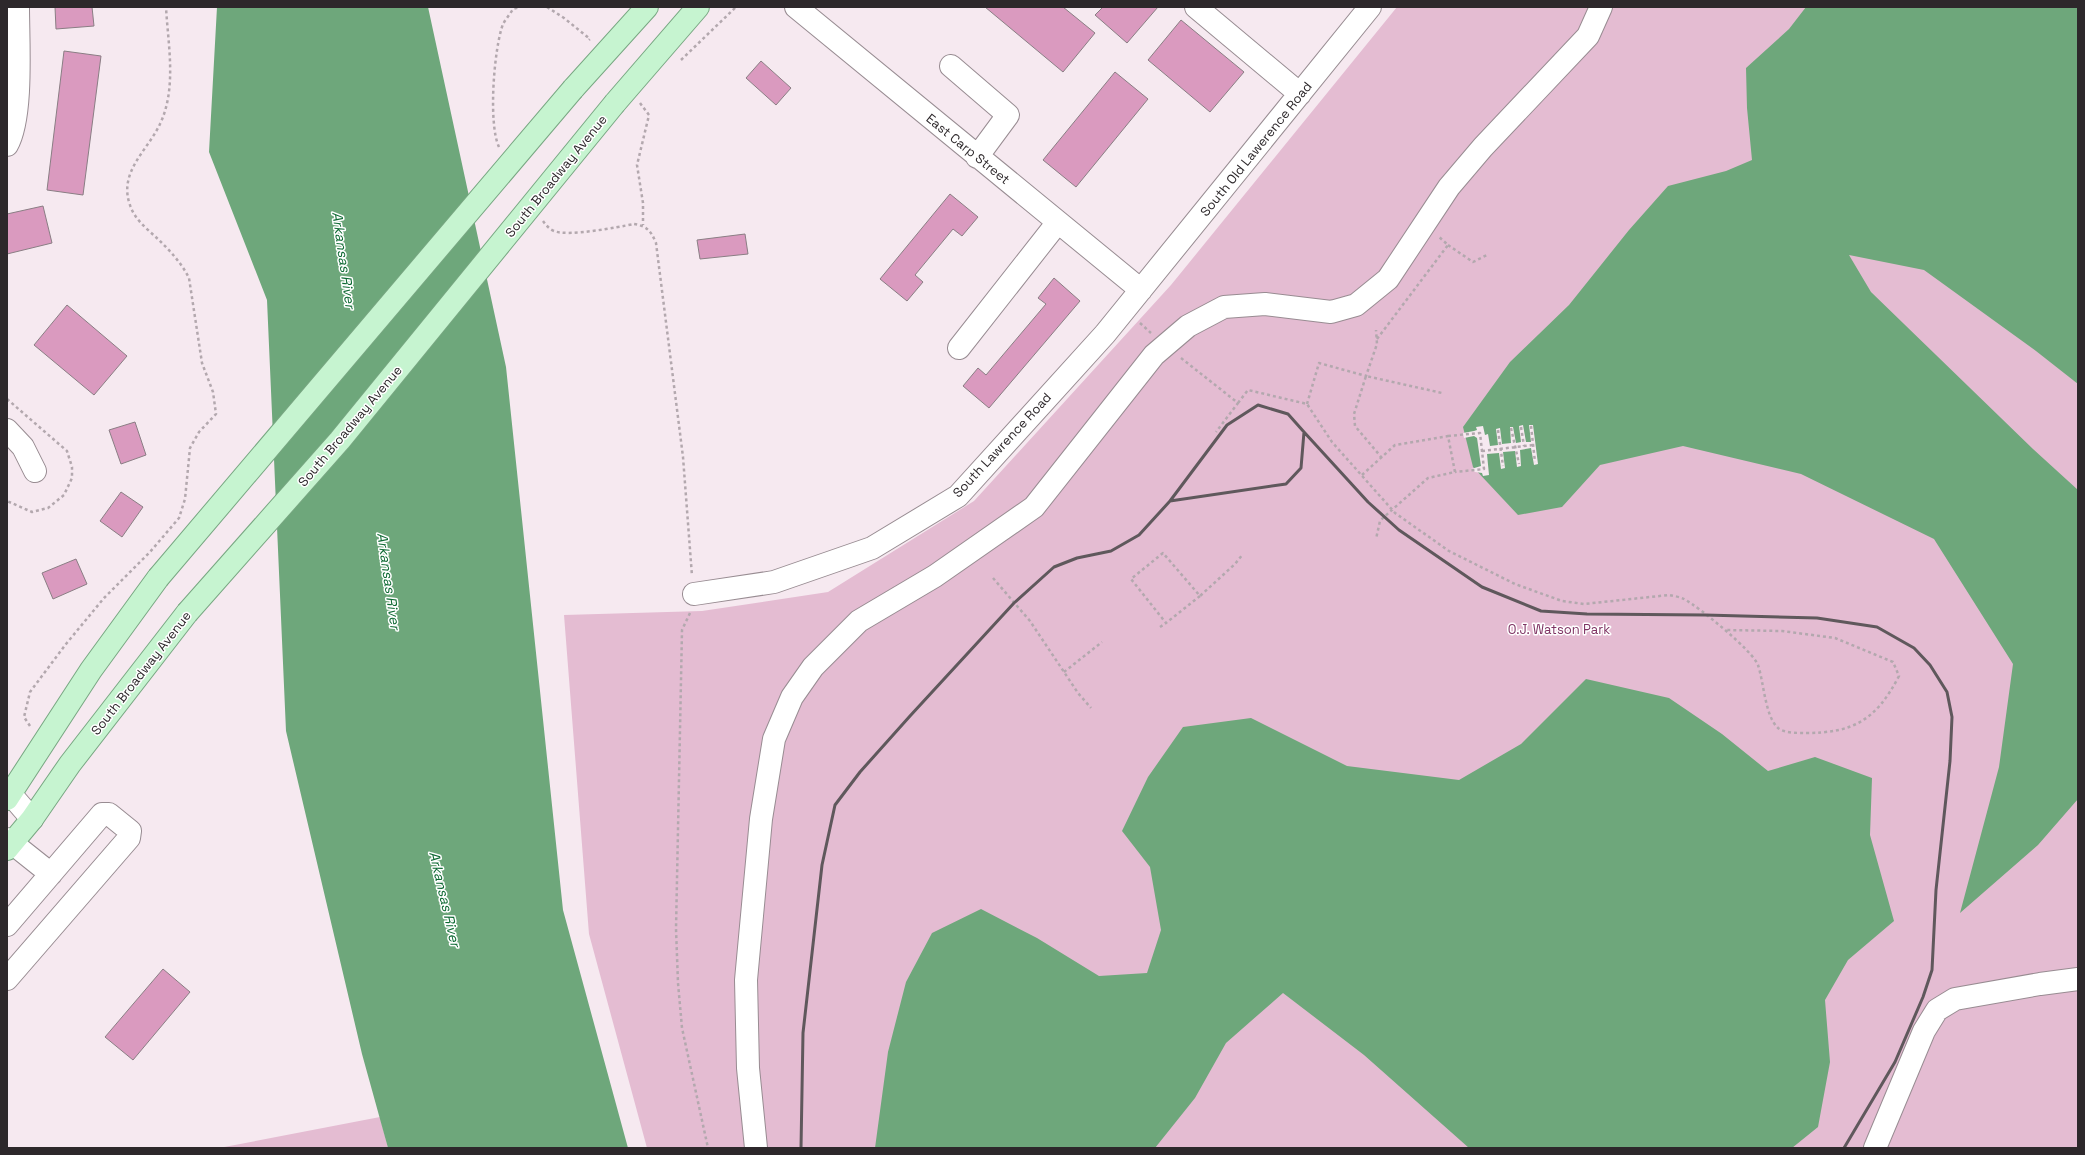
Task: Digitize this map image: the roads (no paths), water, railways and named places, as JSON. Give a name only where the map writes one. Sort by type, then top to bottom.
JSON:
[{"type":"main road","points":[[8,794],[91,670],[158,578],[573,90],[647,7]]},
{"type":"main road","name":"South Broadway Avenue","points":[[9,844],[32,819],[70,764],[187,613],[340,440],[632,100],[698,7]]},
{"type":"street","points":[[7,145],[12,138],[18,88],[18,7]]},
{"type":"street","name":"East Carp Street","points":[[796,7],[1141,290]]},
{"type":"street","points":[[1196,7],[1300,94]]},
{"type":"street","name":"South Old Lawerence Road","points":[[1141,290],[1370,7]]},
{"type":"street","points":[[756,1148],[748,1068],[746,980],[762,819],[774,739],[792,697],[813,667],[859,621],[935,576],[1034,507],[1154,355],[1188,326],[1224,307],[1265,304],[1331,312],[1356,306],[1388,279],[1449,187],[1588,36],[1601,7]]},
{"type":"street","points":[[951,66],[1008,115],[977,157]]},
{"type":"street","points":[[959,348],[1058,222]]},
{"type":"street","name":"South Lawrence Road","points":[[694,594],[774,582],[872,548],[958,496],[1104,334],[1141,290]]},
{"type":"street","points":[[7,430],[23,447],[35,471]]},
{"type":"street","points":[[8,794],[32,819]]},
{"type":"street","points":[[7,925],[102,814],[109,814],[130,831],[129,838],[7,979]]},
{"type":"street","points":[[9,844],[51,874]]},
{"type":"street","points":[[1875,1148],[1924,1030],[1936,1010],[1955,999],[2040,984],[2078,980]]},
{"type":"water","name":"Arkansas River","points":[[217,7],[428,7],[506,367],[563,910],[628,1148],[388,1148],[362,1054],[286,731],[267,300],[209,152]]},
{"type":"water","points":[[1806,7],[2078,7],[2078,384],[2036,351],[1924,270],[1849,255],[1871,292],[2033,449],[2078,490],[2078,799],[2038,845],[1960,913],[1999,767],[2013,664],[1934,539],[1801,474],[1683,446],[1600,465],[1562,507],[1518,515],[1473,467],[1463,427],[1510,362],[1569,305],[1629,230],[1668,186],[1726,171],[1752,160],[1747,108],[1746,68],[1789,29]]},
{"type":"water","points":[[1586,679],[1669,698],[1722,734],[1768,771],[1815,757],[1872,778],[1870,835],[1894,921],[1848,960],[1825,1000],[1830,1062],[1818,1127],[1792,1148],[1469,1148],[1364,1055],[1283,993],[1226,1043],[1195,1098],[1155,1148],[875,1148],[888,1052],[906,982],[932,933],[981,909],[1037,938],[1099,976],[1147,973],[1161,930],[1150,867],[1122,831],[1148,777],[1183,727],[1251,718],[1347,766],[1459,780],[1521,744]]},
{"type":"railway","points":[[801,1148],[803,1033],[822,865],[835,805],[860,772],[1014,603],[1054,567],[1077,558],[1111,551],[1139,535],[1170,501],[1227,425],[1258,405],[1288,414],[1304,432],[1301,468],[1286,484],[1170,501]]},
{"type":"railway","points":[[1304,432],[1368,502],[1399,530],[1482,587],[1541,611],[1587,614],[1817,618],[1877,627],[1914,648],[1930,665],[1947,692],[1952,717],[1950,761],[1936,890],[1932,970],[1923,997],[1895,1062],[1844,1148]]},
{"type":"park label","name":"O.J. Watson Park","points":[[1559,629]]}]
